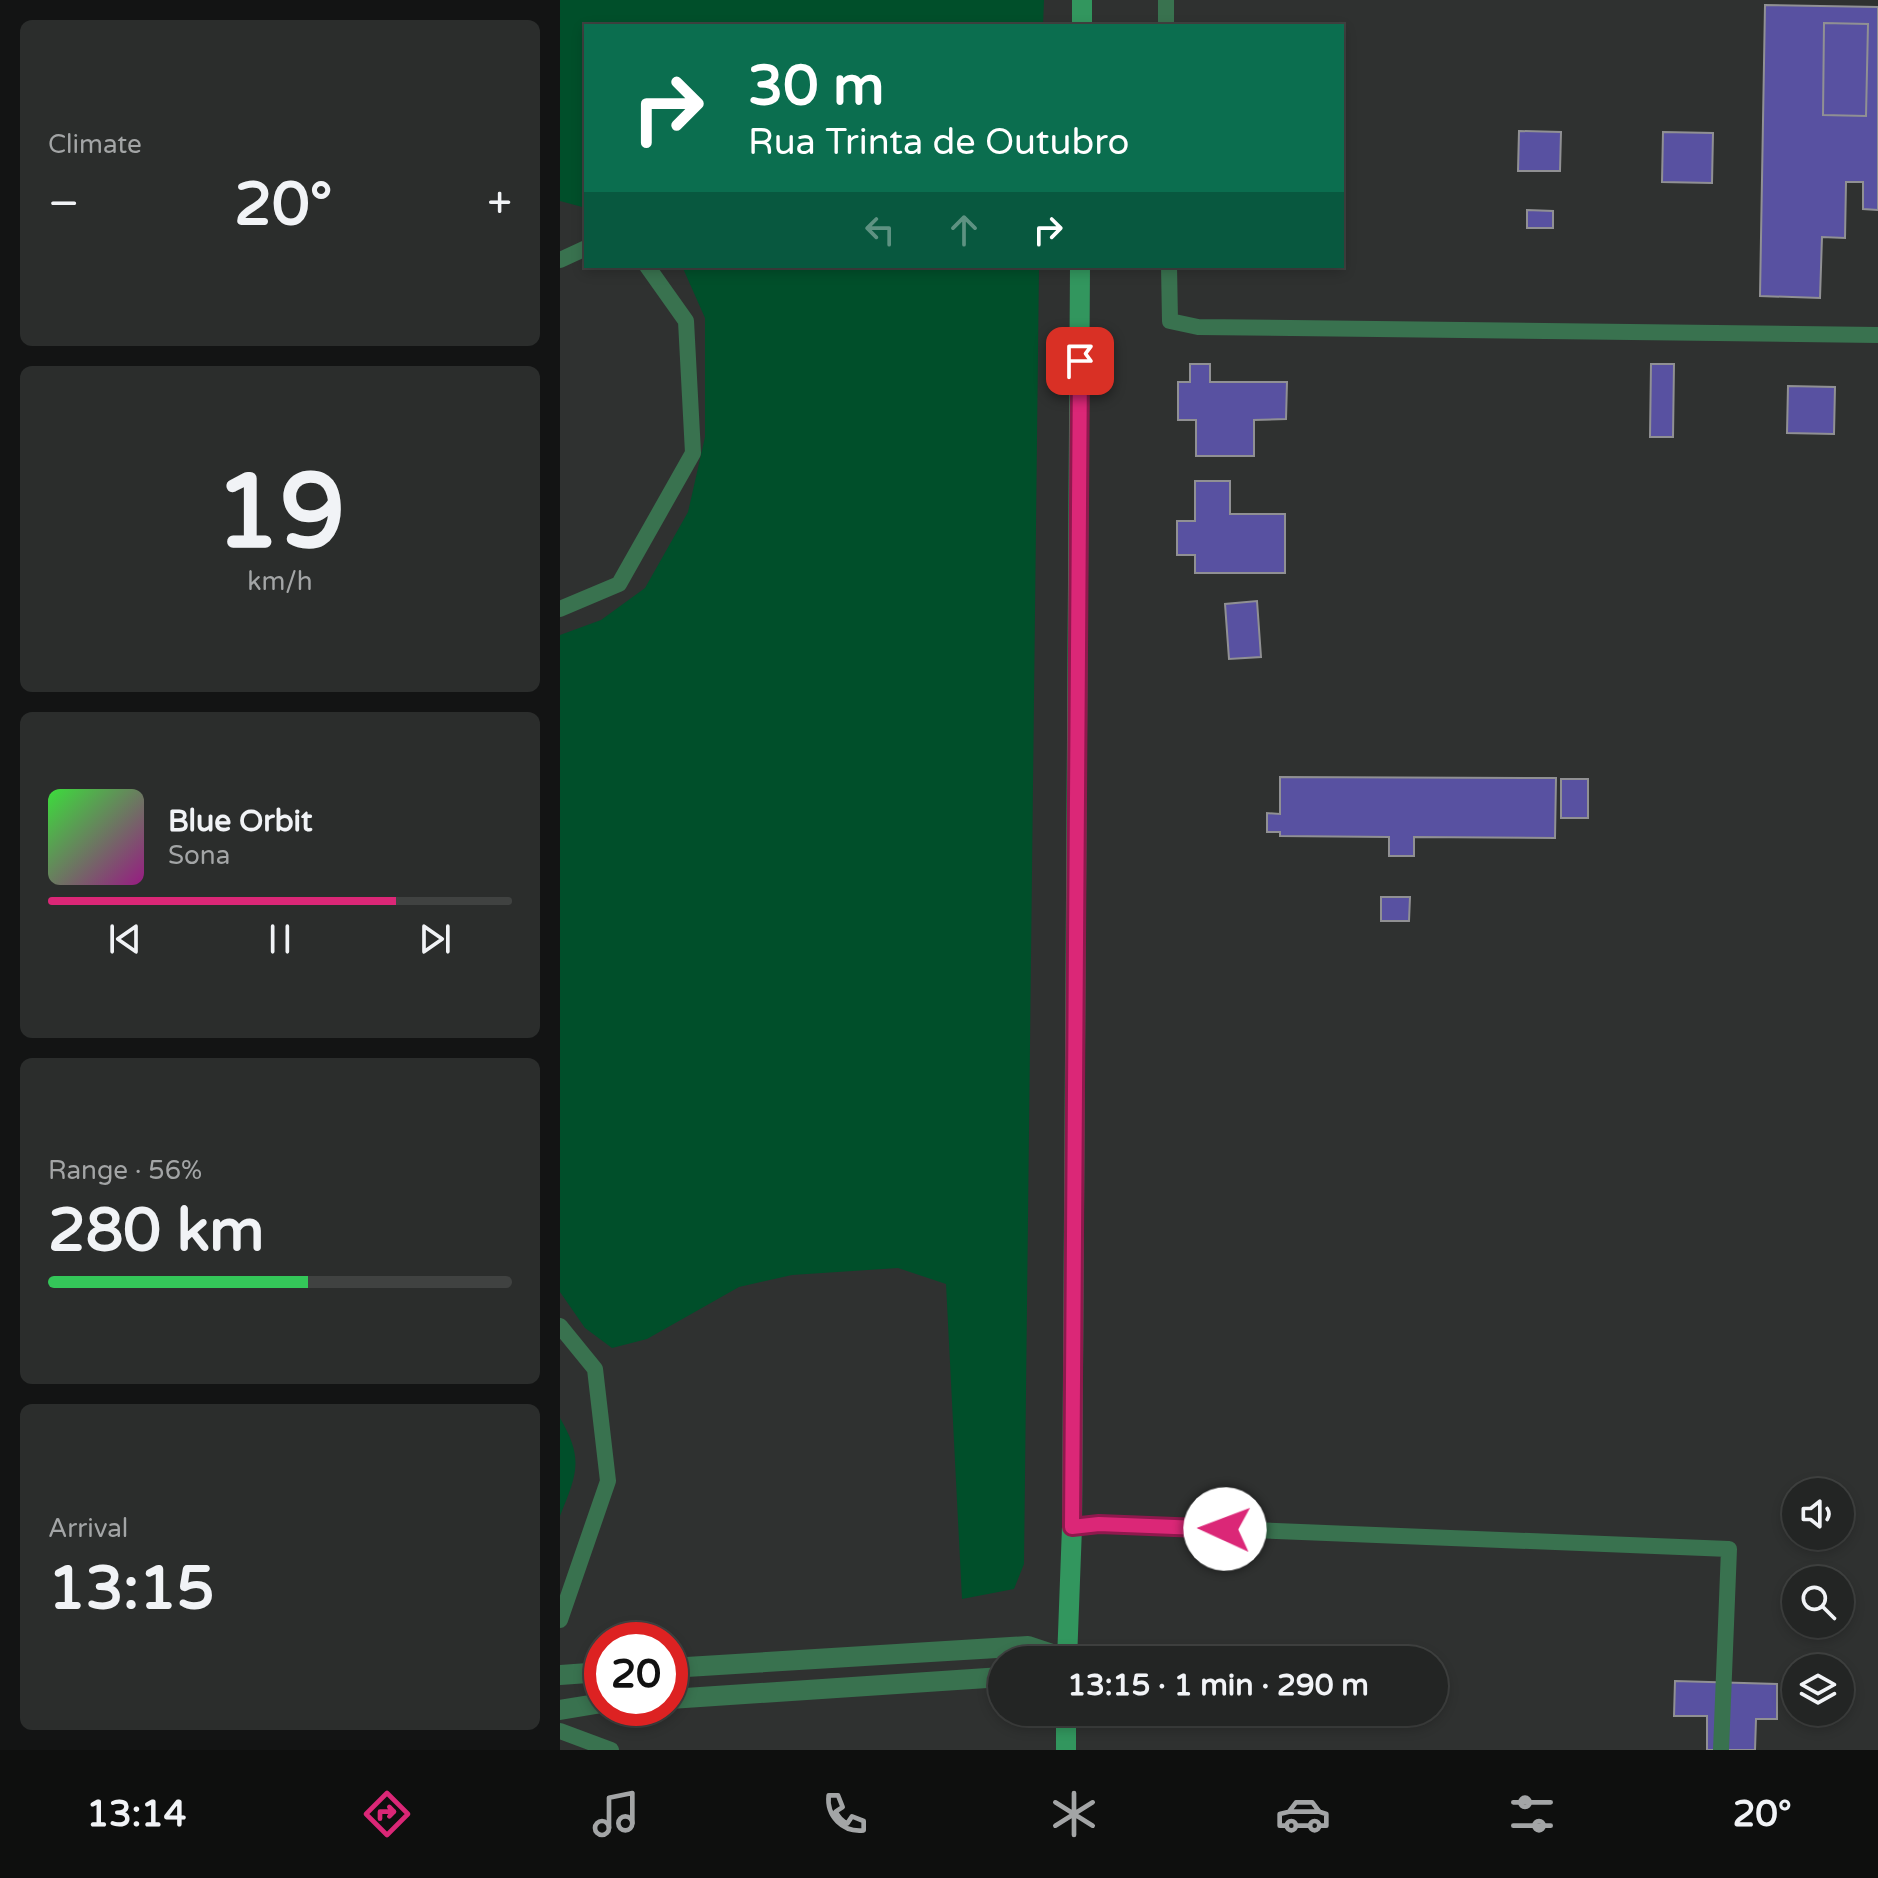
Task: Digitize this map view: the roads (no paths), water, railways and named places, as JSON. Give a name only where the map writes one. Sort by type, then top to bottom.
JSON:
[{"type":"street","points":[[1082,0],[1082,24]]},
{"type":"street","points":[[1067,1646],[1072,1527],[1080,268]]},
{"type":"street","points":[[688,1667],[988,1648]]},
{"type":"street","points":[[560,1675],[584,1673]]},
{"type":"street","points":[[688,1698],[988,1678]]},
{"type":"street","points":[[560,1710],[584,1706]]},
{"type":"street","points":[[1066,1726],[1066,1750]]},
{"type":"lane","points":[[1166,0],[1166,24]]},
{"type":"lane","points":[[560,260],[584,249]]},
{"type":"lane","points":[[560,609],[619,584],[693,453],[686,321],[648,268]]},
{"type":"lane","points":[[1169,268],[1170,321],[1198,327],[1878,335]]},
{"type":"lane","points":[[560,1326],[595,1369],[608,1481],[560,1620]]},
{"type":"lane","points":[[1072,1527],[1099,1524],[1729,1549],[1721,1750]]},
{"type":"lane","points":[[560,1731],[611,1750]]}]
